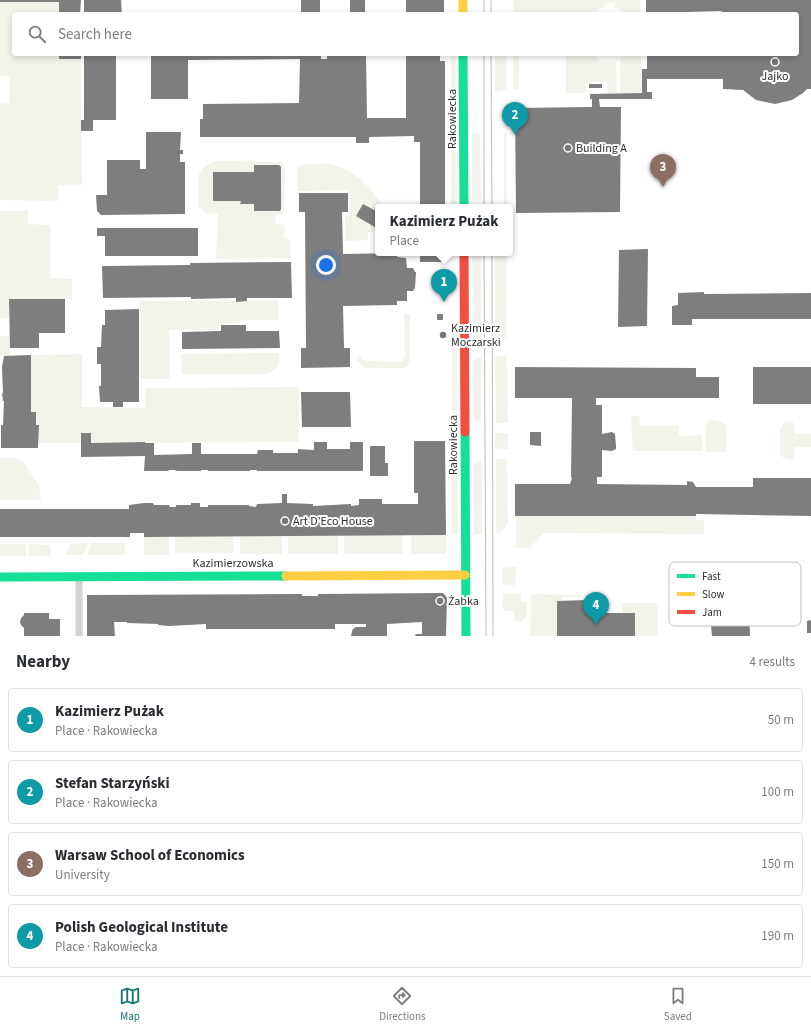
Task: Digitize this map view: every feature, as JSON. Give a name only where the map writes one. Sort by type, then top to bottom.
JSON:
[{"type":"street","points":[[463,0],[463,12]]},
{"type":"street","name":"Rakowiecka","points":[[463,56],[464,204]]},
{"type":"street","name":"Rakowiecka","points":[[464,256],[466,636]]},
{"type":"street","name":"Kazimierzowska","points":[[0,577],[465,575]]},
{"type":"lane","points":[[79,577],[79,636]]},
{"type":"shaded area","points":[[513,0],[640,0],[641,12],[622,12],[619,8],[615,8],[614,3],[604,4],[604,8],[599,8],[599,11],[596,12],[513,12]]},
{"type":"shaded area","points":[[0,2],[59,2],[59,12],[12,12],[12,56],[68,56],[81,59],[82,185],[59,185],[58,201],[0,200],[0,103],[9,103],[10,76],[0,76]]},
{"type":"shaded area","points":[[451,56],[456,56],[457,204],[451,204]]},
{"type":"shaded area","points":[[495,56],[506,56],[507,89],[495,92]]},
{"type":"shaded area","points":[[513,56],[519,56],[519,90],[514,89]]},
{"type":"shaded area","points":[[566,56],[596,56],[596,58],[599,58],[599,62],[616,62],[617,93],[608,93],[607,82],[588,82],[585,93],[566,93]]},
{"type":"shaded area","points":[[622,56],[641,56],[642,93],[620,93],[620,58],[622,58]]},
{"type":"shaded area","points":[[504,132],[507,134],[507,204],[504,204]]},
{"type":"shaded area","points":[[472,133],[480,133],[481,200],[472,200]]},
{"type":"shaded area","points":[[216,161],[281,162],[285,168],[284,213],[281,215],[276,215],[275,223],[284,225],[284,237],[291,241],[291,258],[216,259],[218,214],[206,213],[198,206],[199,174],[205,166]]},
{"type":"shaded area","points":[[304,164],[329,164],[338,166],[353,174],[367,185],[381,204],[375,204],[375,231],[368,232],[368,240],[345,241],[345,216],[349,217],[349,190],[297,191],[297,171],[299,166]]},
{"type":"shaded area","points":[[0,211],[28,211],[28,224],[51,225],[51,278],[72,279],[72,299],[10,299],[9,318],[0,318]]},
{"type":"shaded area","points":[[472,256],[481,256],[481,337],[474,334]]},
{"type":"shaded area","points":[[495,256],[507,256],[507,337],[495,337]]},
{"type":"shaded area","points":[[278,300],[279,320],[240,320],[239,323],[219,323],[219,330],[169,330],[169,379],[140,379],[140,301]]},
{"type":"shaded area","points":[[404,315],[410,315],[409,365],[403,368],[365,368],[356,360],[360,356],[365,361],[401,362],[405,357]]},
{"type":"shaded area","points":[[453,327],[457,327],[458,534],[454,534],[452,531]]},
{"type":"shaded area","points":[[0,336],[11,336],[10,356],[0,356]]},
{"type":"shaded area","points":[[279,353],[278,366],[267,374],[182,374],[181,354]]},
{"type":"shaded area","points":[[82,354],[82,407],[145,408],[145,388],[299,387],[299,442],[39,443],[39,426],[36,425],[36,412],[31,412],[31,355]]},
{"type":"shaded area","points":[[481,356],[481,423],[473,417],[473,362]]},
{"type":"shaded area","points":[[495,356],[507,356],[508,423],[496,423]]},
{"type":"shaded area","points":[[633,416],[639,416],[640,426],[679,426],[679,436],[702,435],[703,451],[633,451],[631,419]]},
{"type":"shaded area","points":[[710,420],[719,421],[726,426],[726,452],[706,452],[706,426]]},
{"type":"shaded area","points":[[792,421],[795,434],[811,434],[811,447],[795,447],[793,460],[786,459],[780,455],[780,429],[785,422]]},
{"type":"shaded area","points":[[495,433],[508,433],[508,449],[495,449]]},
{"type":"shaded area","points":[[0,458],[15,458],[23,461],[39,486],[41,500],[0,500]]},
{"type":"shaded area","points":[[482,459],[482,534],[474,534],[473,465]]},
{"type":"shaded area","points":[[496,459],[507,459],[508,524],[501,533],[496,533]]},
{"type":"shaded area","points":[[516,516],[696,516],[696,520],[704,520],[704,534],[543,533],[530,548],[516,548]]},
{"type":"shaded area","points":[[338,535],[338,554],[288,554],[288,536]]},
{"type":"shaded area","points":[[344,535],[403,535],[403,554],[344,554]]},
{"type":"shaded area","points":[[446,535],[446,554],[411,554],[411,536]]},
{"type":"shaded area","points":[[169,536],[169,555],[144,555],[144,537]]},
{"type":"shaded area","points":[[175,536],[233,536],[233,553],[175,553]]},
{"type":"shaded area","points":[[240,536],[282,536],[282,554],[240,554]]},
{"type":"shaded area","points":[[88,543],[83,555],[66,555],[70,544]]},
{"type":"shaded area","points":[[92,543],[125,543],[125,555],[87,555]]},
{"type":"shaded area","points":[[0,544],[26,544],[26,556],[0,556]]},
{"type":"shaded area","points":[[29,544],[51,545],[51,556],[29,556]]},
{"type":"shaded area","points":[[503,567],[516,567],[515,585],[503,585]]},
{"type":"shaded area","points":[[503,594],[521,594],[521,602],[527,602],[527,616],[520,623],[514,621],[514,611],[506,611],[503,609]]},
{"type":"shaded area","points":[[531,594],[581,595],[581,597],[563,597],[562,601],[557,601],[557,636],[530,636]]},
{"type":"shaded area","points":[[621,603],[657,603],[657,636],[635,636],[622,613]]},
{"type":"building","points":[[0,0],[81,0],[80,12],[59,12],[59,2],[0,2]]},
{"type":"building","points":[[84,0],[121,0],[122,12],[84,12]]},
{"type":"building","points":[[301,0],[320,0],[320,12],[301,12]]},
{"type":"building","points":[[350,0],[365,0],[365,12],[350,12]]},
{"type":"building","points":[[406,0],[444,0],[444,12],[406,12]]},
{"type":"building","points":[[646,0],[811,0],[811,89],[807,89],[792,100],[775,104],[756,100],[743,90],[723,89],[723,79],[647,79],[647,92],[652,92],[652,99],[599,99],[600,107],[621,107],[620,212],[516,213],[515,108],[592,107],[592,99],[590,99],[590,94],[642,93],[642,69],[647,69],[647,56],[799,56],[799,12],[646,12]]},
{"type":"building","points":[[59,56],[81,56],[81,59],[59,59]]},
{"type":"building","points":[[84,56],[116,56],[116,120],[93,120],[93,131],[81,131],[81,120],[84,120]]},
{"type":"building","points":[[151,56],[321,56],[321,59],[327,59],[327,56],[366,56],[367,118],[406,118],[406,56],[440,56],[440,61],[445,61],[445,204],[420,204],[420,142],[414,142],[414,136],[369,137],[369,143],[356,143],[356,137],[200,137],[200,119],[203,119],[203,104],[299,103],[300,59],[188,60],[188,99],[151,99]]},
{"type":"building","points":[[589,84],[602,84],[602,88],[589,88]]},
{"type":"building","points":[[146,132],[181,132],[180,150],[183,150],[183,154],[180,154],[180,162],[185,162],[185,214],[101,215],[97,211],[96,195],[107,195],[107,160],[140,160],[140,169],[146,169]]},
{"type":"building","points":[[254,165],[279,165],[281,167],[280,211],[254,211],[254,204],[240,204],[241,201],[213,201],[213,172],[254,172]]},
{"type":"building","points":[[299,193],[348,193],[348,212],[342,212],[343,254],[375,253],[375,256],[397,256],[406,258],[407,268],[413,268],[416,272],[415,288],[413,291],[407,291],[407,301],[397,301],[397,305],[343,306],[344,348],[350,348],[350,367],[301,368],[301,348],[306,348],[305,212],[299,212]]},
{"type":"building","points":[[363,204],[375,210],[375,227],[356,216]]},
{"type":"building","points":[[97,228],[198,228],[198,256],[105,256],[105,236],[97,236]]},
{"type":"building","points":[[648,249],[647,326],[618,327],[619,250]]},
{"type":"building","points":[[420,256],[445,256],[445,262],[420,262]]},
{"type":"building","points":[[291,262],[292,298],[247,298],[247,301],[236,302],[236,298],[103,298],[102,266]]},
{"type":"building","points":[[704,292],[704,294],[811,293],[811,319],[692,319],[692,325],[672,325],[672,306],[678,305],[678,293]]},
{"type":"building","points":[[9,299],[65,299],[65,333],[39,333],[39,348],[10,348]]},
{"type":"building","points":[[139,309],[139,402],[123,402],[123,407],[113,407],[113,402],[100,402],[99,386],[101,386],[101,364],[97,364],[97,347],[101,347],[102,325],[105,325],[105,310]]},
{"type":"building","points":[[437,314],[443,314],[443,320],[437,320]]},
{"type":"building","points":[[221,325],[246,325],[246,331],[279,331],[280,348],[182,349],[182,332],[221,331]]},
{"type":"building","points":[[31,355],[31,412],[36,412],[36,425],[39,425],[38,448],[1,448],[1,425],[3,425],[4,401],[2,393],[2,367],[4,356]]},
{"type":"building","points":[[515,367],[696,368],[696,377],[719,377],[719,398],[596,398],[596,405],[602,405],[602,434],[612,432],[615,434],[616,446],[616,449],[612,451],[602,450],[602,477],[597,477],[597,484],[687,485],[687,481],[693,482],[696,487],[753,487],[753,478],[811,478],[811,516],[696,514],[696,516],[515,516],[515,484],[570,484],[572,478],[572,398],[515,398]]},
{"type":"building","points":[[753,367],[811,367],[811,404],[753,404]]},
{"type":"building","points":[[301,392],[350,392],[351,427],[302,427]]},
{"type":"building","points":[[530,432],[541,432],[541,446],[530,445]]},
{"type":"building","points":[[81,433],[91,433],[91,443],[154,443],[154,455],[192,454],[192,443],[201,443],[201,454],[257,454],[258,450],[273,450],[273,453],[298,453],[298,449],[314,450],[314,442],[327,442],[327,449],[350,449],[350,442],[363,442],[363,471],[144,471],[145,456],[81,457]]},
{"type":"building","points":[[414,441],[445,441],[446,535],[144,537],[144,533],[130,533],[130,537],[0,537],[0,509],[129,509],[129,505],[144,503],[169,505],[170,507],[200,503],[200,507],[208,507],[208,505],[249,505],[256,507],[257,504],[282,503],[282,494],[287,494],[287,503],[313,504],[313,506],[359,505],[359,499],[382,499],[382,504],[418,504],[418,493],[414,493]]},
{"type":"building","points":[[370,446],[385,446],[385,463],[388,463],[388,476],[370,476]]},
{"type":"building","points":[[443,593],[447,598],[446,636],[415,636],[416,634],[422,634],[422,622],[387,624],[387,636],[351,636],[353,629],[356,627],[366,627],[366,624],[335,624],[335,629],[206,629],[206,624],[169,626],[114,622],[115,636],[87,636],[87,595],[302,594],[302,596],[318,596],[318,594]]},
{"type":"building","points":[[587,600],[587,613],[635,613],[635,636],[557,636],[557,601]]},
{"type":"building","points":[[24,613],[49,613],[49,619],[60,619],[60,636],[24,636],[24,628],[20,622]]},
{"type":"building","points":[[811,620],[811,633],[807,633],[807,621]]},
{"type":"building","points":[[711,626],[750,626],[750,636],[712,636]]},
{"type":"tram line","points":[[484,0],[484,12]]},
{"type":"tram line","points":[[491,0],[491,12]]},
{"type":"tram line","points":[[484,56],[484,204]]},
{"type":"tram line","points":[[491,56],[492,204]]},
{"type":"tram line","points":[[484,256],[486,636]]},
{"type":"tram line","points":[[492,256],[493,636]]},
{"type":"traffic: fast","points":[[463,56],[464,204]]},
{"type":"traffic: fast","points":[[465,432],[466,636]]},
{"type":"traffic: fast","points":[[0,577],[286,576]]},
{"type":"traffic: slow","points":[[463,0],[463,12]]},
{"type":"traffic: slow","points":[[286,576],[465,575]]},
{"type":"traffic: jam","points":[[464,256],[465,432]]},
{"type":"place","name":"Jajko","points":[[775,62]]},
{"type":"place","name":"Stefan Starzyński","points":[[515,135]]},
{"type":"place","name":"Building A","points":[[568,148]]},
{"type":"place","name":"Warsaw School of Economics","points":[[663,187]]},
{"type":"place","name":"Kazimierz Pużak","points":[[444,302]]},
{"type":"place","name":"Kazimierz Moczarski","points":[[443,335]]},
{"type":"place","name":"Art D’Eco House","points":[[285,521]]},
{"type":"place","name":"Żabka","points":[[440,601]]},
{"type":"place","name":"Polish Geological Institute","points":[[596,625]]}]
